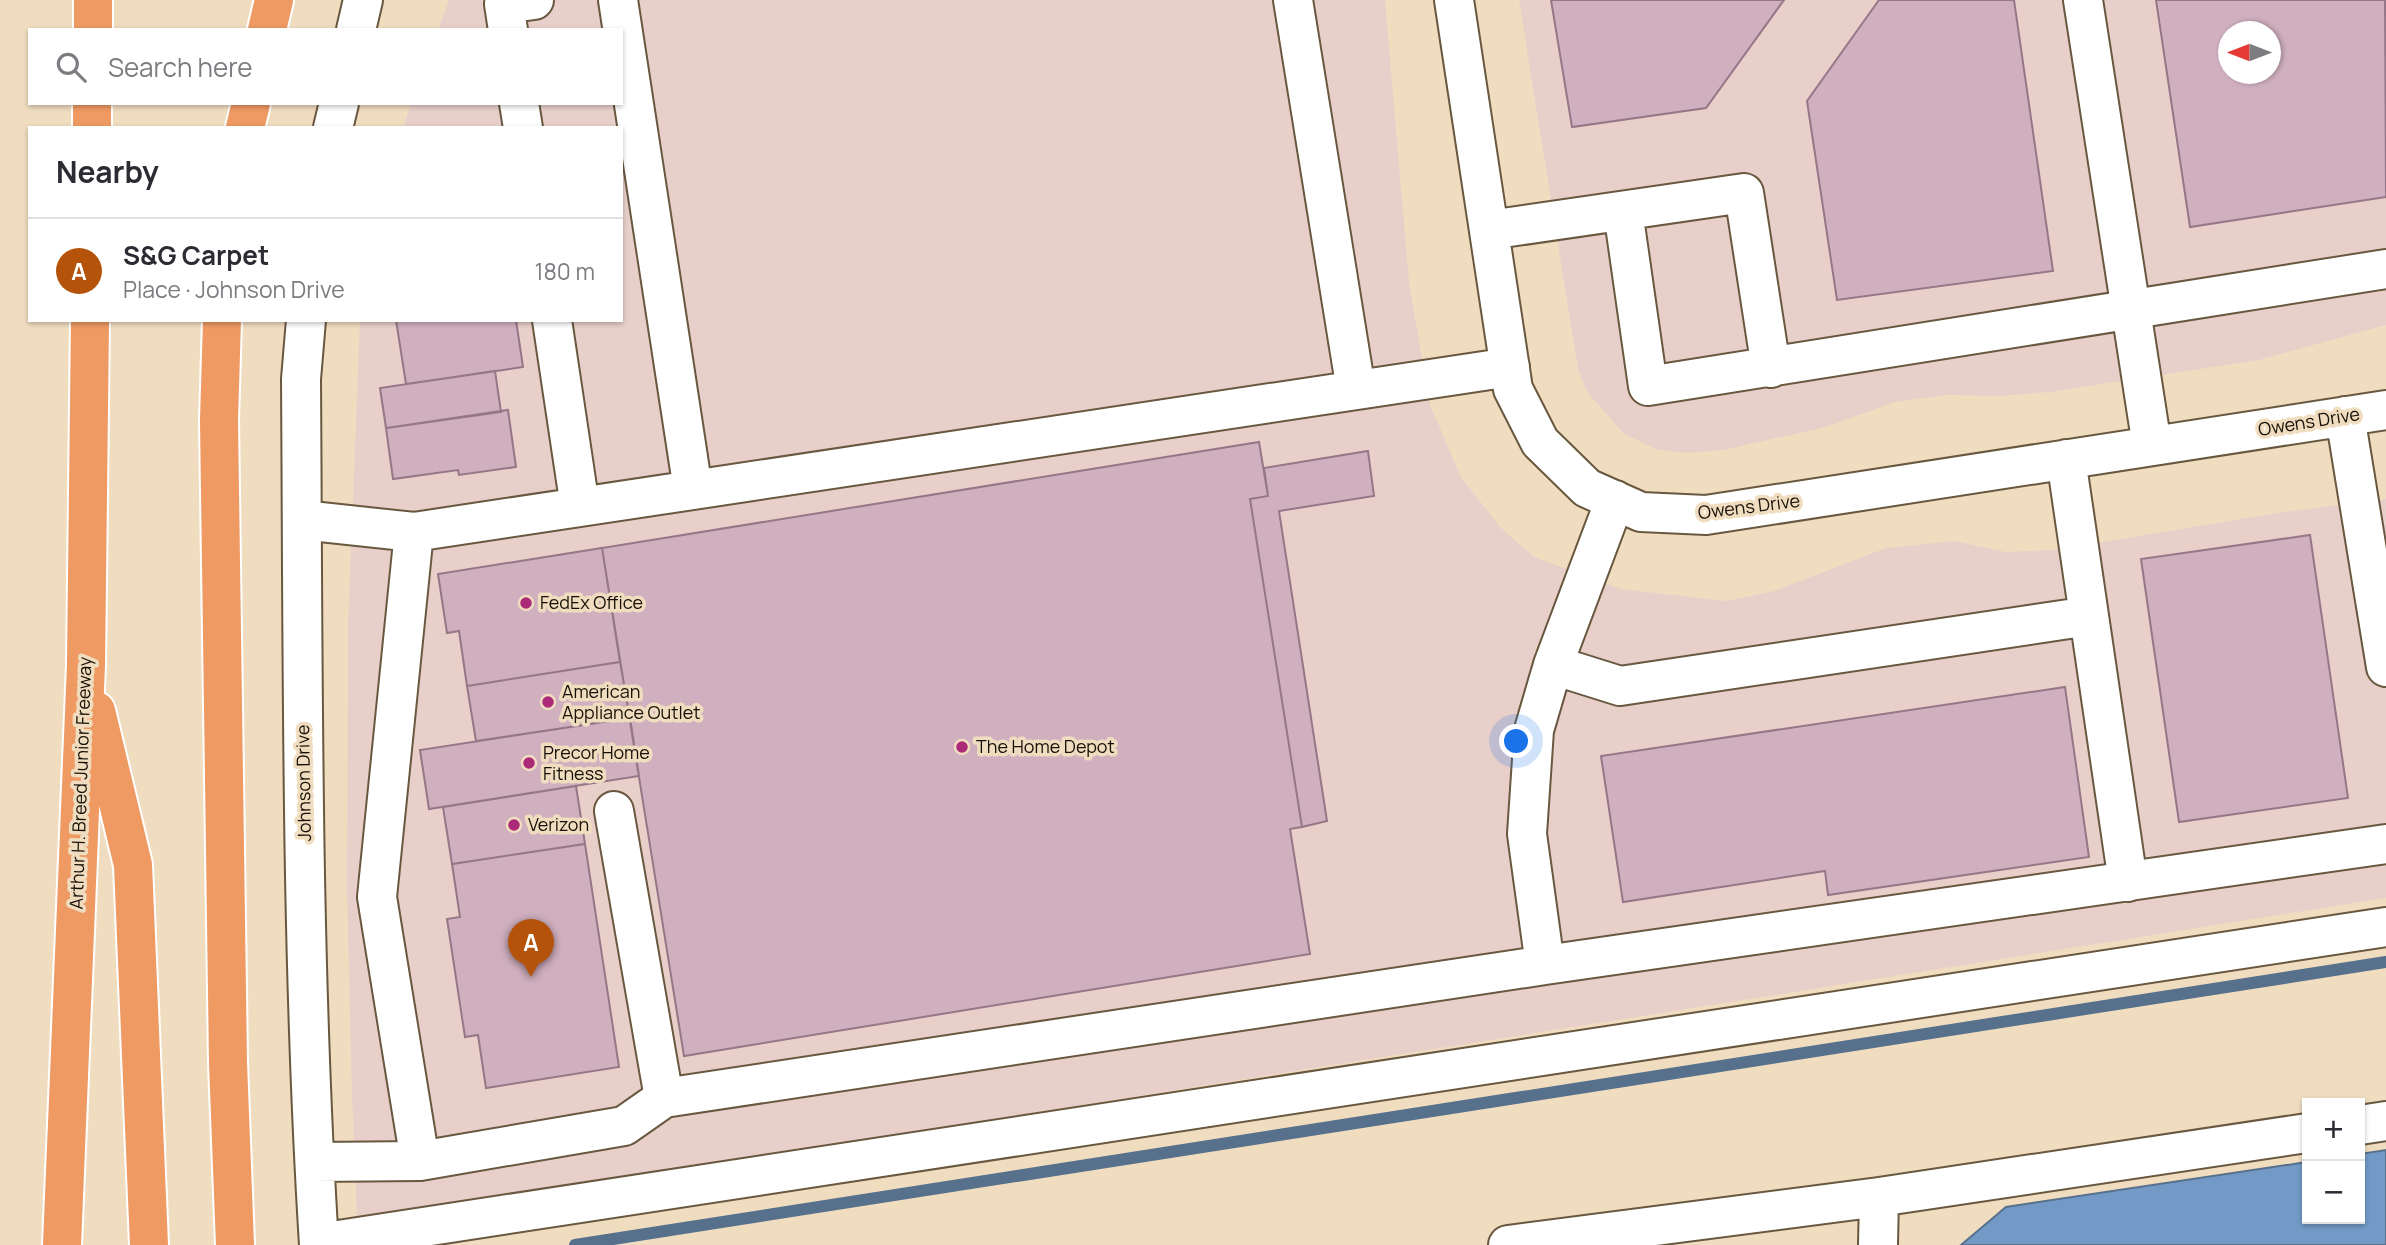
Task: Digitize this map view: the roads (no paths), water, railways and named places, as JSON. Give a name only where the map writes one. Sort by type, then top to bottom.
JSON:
[{"type":"highway","points":[[93,0],[93,28]]},
{"type":"highway","points":[[267,28],[274,0]]},
{"type":"highway","points":[[92,105],[92,126]]},
{"type":"highway","points":[[245,126],[251,105]]},
{"type":"highway","name":"Arthur H. Breed Junior Freeway","points":[[62,1245],[86,665],[90,322]]},
{"type":"highway","points":[[222,322],[219,420],[228,1063],[235,1245]]},
{"type":"highway","points":[[86,665],[132,865],[149,1245]]},
{"type":"street","points":[[356,28],[363,0]]},
{"type":"street","points":[[508,28],[505,4],[534,0]]},
{"type":"street","points":[[618,0],[622,28]]},
{"type":"street","points":[[1293,0],[1356,390]]},
{"type":"street","name":"Owens Drive","points":[[1454,0],[1513,389],[1540,442],[1587,488],[1641,512],[1706,515],[2386,410]]},
{"type":"street","points":[[2083,0],[2152,446]]},
{"type":"street","points":[[623,33],[693,490]]},
{"type":"street","points":[[333,126],[339,105]]},
{"type":"street","points":[[519,105],[523,126]]},
{"type":"street","points":[[1489,230],[1744,193],[1771,368]]},
{"type":"street","points":[[1623,211],[1648,386],[2386,269]]},
{"type":"street","name":"Johnson Drive","points":[[306,322],[302,379],[303,778],[309,1028],[319,1244]]},
{"type":"street","points":[[552,322],[580,507]]},
{"type":"street","points":[[302,520],[414,533],[1510,367]]},
{"type":"street","points":[[2345,416],[2378,564],[2386,667]]},
{"type":"street","points":[[2066,459],[2129,882]]},
{"type":"street","points":[[1545,965],[1527,834],[1534,730],[1553,665],[1615,500]]},
{"type":"street","points":[[414,533],[377,897],[420,1161]]},
{"type":"street","points":[[1553,665],[1620,686],[2089,616]]},
{"type":"street","points":[[614,811],[664,1098]]},
{"type":"street","points":[[315,1162],[420,1161],[624,1126],[664,1098],[1545,965],[2386,844]]},
{"type":"street","points":[[319,1244],[2386,927]]},
{"type":"street","points":[[2365,1124],[2386,1121]]},
{"type":"street","points":[[1508,1245],[1879,1197],[2302,1134]]},
{"type":"street","points":[[1878,1245],[1879,1197]]},
{"type":"water","points":[[2386,1150],[2386,1245],[1961,1245],[2006,1207],[2302,1163],[2302,1224],[2365,1224],[2365,1153]]},
{"type":"waterway","points":[[575,1245],[2386,962]]},
{"type":"place","name":"FedEx Office","points":[[526,603]]},
{"type":"place","name":"American Appliance Outlet","points":[[548,702]]},
{"type":"place","name":"The Home Depot","points":[[962,747]]},
{"type":"place","name":"Precor Home Fitness","points":[[529,763]]},
{"type":"place","name":"Verizon","points":[[514,825]]},
{"type":"place","name":"S&G Carpet","points":[[531,977]]}]
